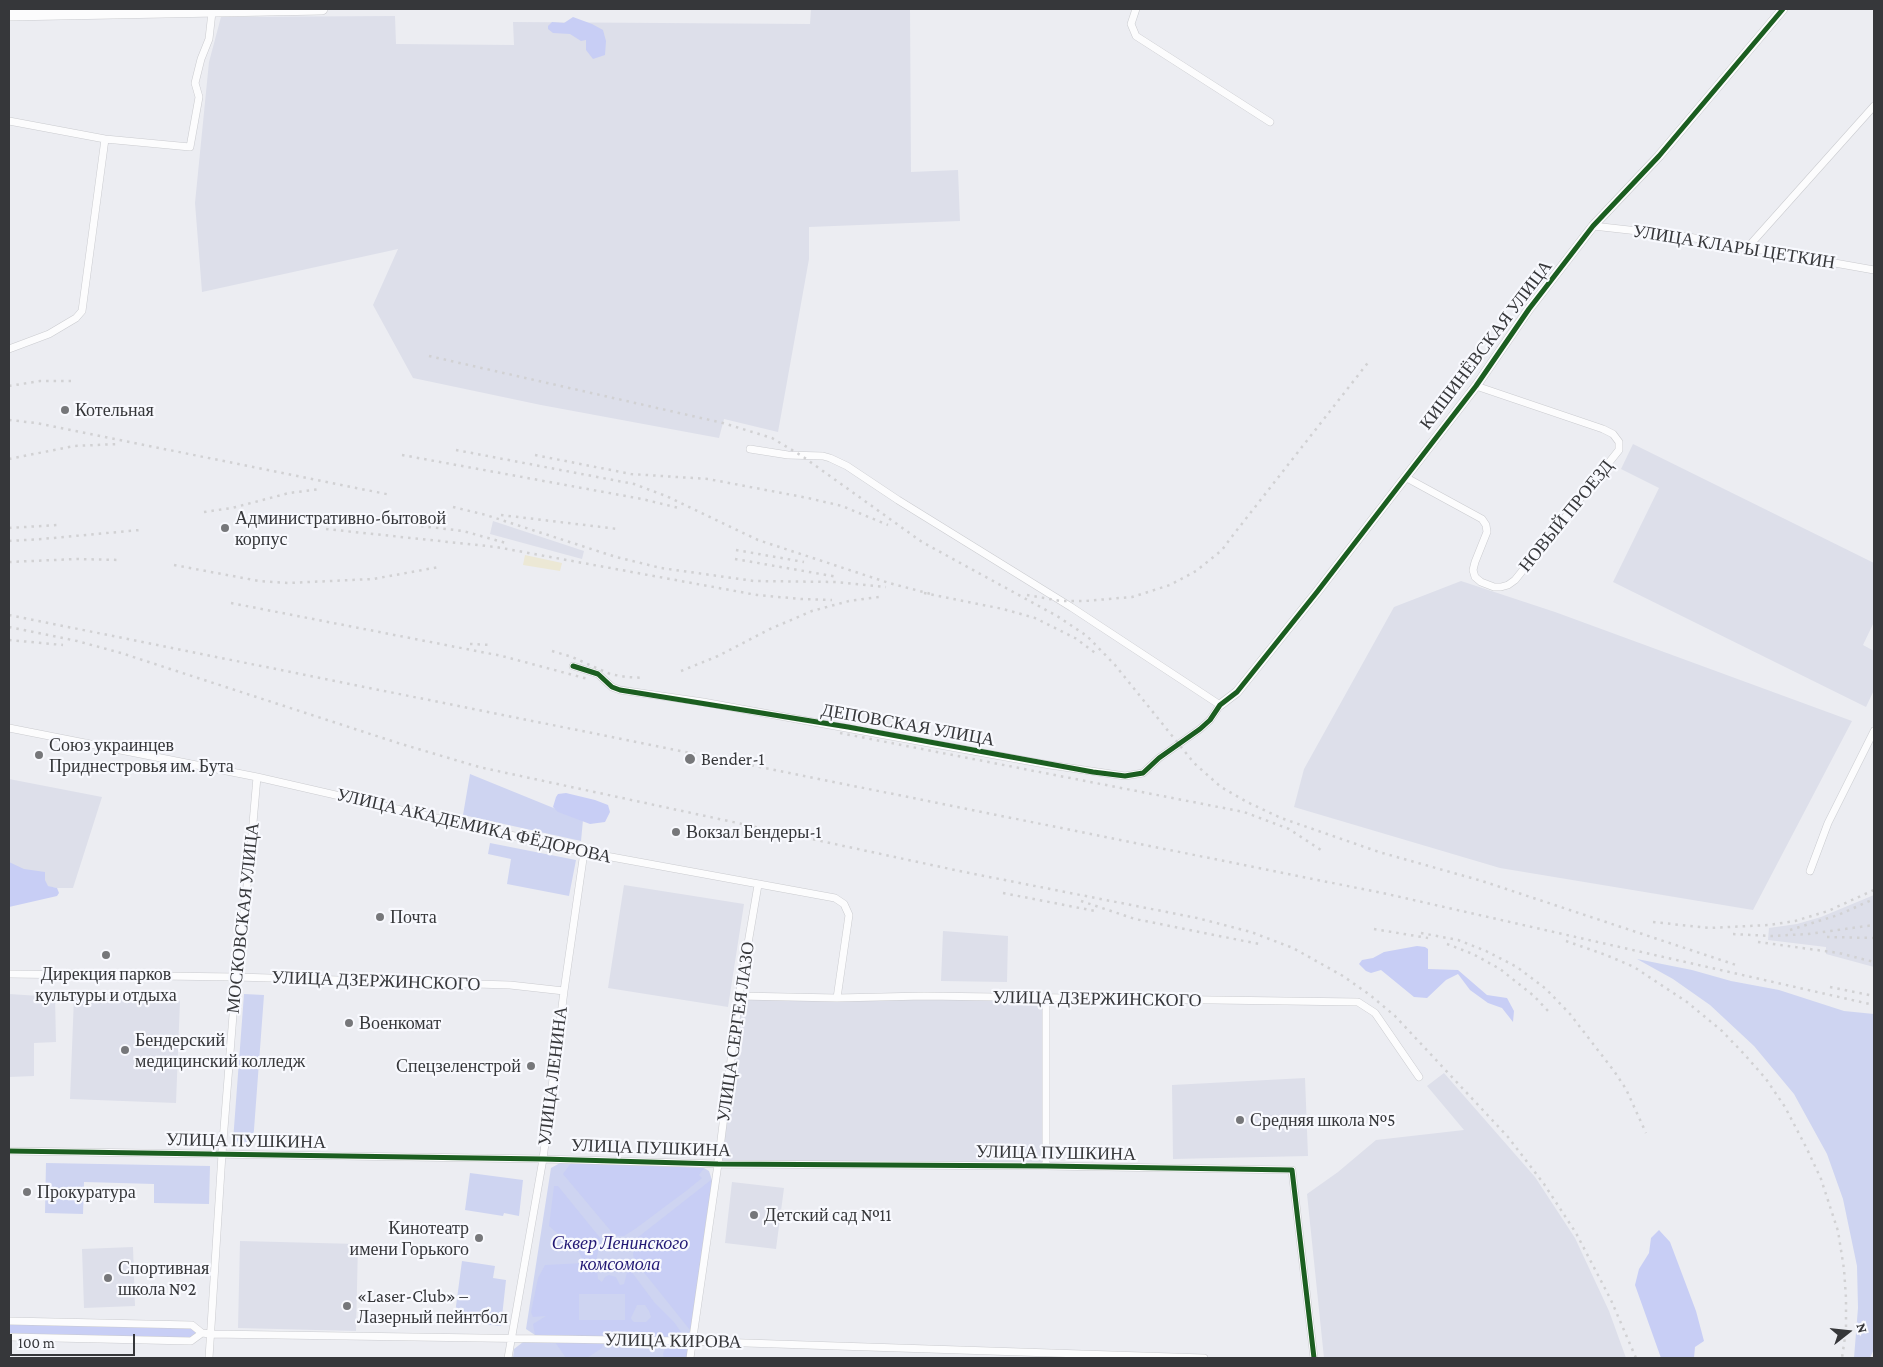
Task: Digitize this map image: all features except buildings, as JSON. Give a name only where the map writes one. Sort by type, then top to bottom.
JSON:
[{"type":"main road","points":[[9,15],[322,9]]},
{"type":"street","points":[[1136,9],[1131,24],[1136,36],[1270,122]]},
{"type":"street","name":"КИШИНЁВСКАЯ УЛИЦА","points":[[1220,705],[1229,699],[1243,684],[1317,592],[1476,386],[1529,309],[1593,226],[1659,156],[1783,9]]},
{"type":"street","points":[[9,121],[105,139],[190,147],[199,97],[195,83],[201,59],[209,39],[212,12]]},
{"type":"street","points":[[1748,247],[1874,106]]},
{"type":"street","points":[[9,349],[49,334],[76,318],[82,311],[105,139]]},
{"type":"street","name":"УЛИЦА КЛАРЫ ЦЕТКИН","points":[[1593,226],[1683,236],[1874,270]]},
{"type":"street","name":"НОВЫЙ ПРОЕЗД","points":[[1405,477],[1423,485],[1482,520],[1486,525],[1487,532],[1475,562],[1473,570],[1475,577],[1481,582],[1494,587],[1502,587],[1515,580],[1619,450],[1618,442],[1613,434],[1603,429],[1476,386]]},
{"type":"street","points":[[750,449],[788,455],[830,458],[847,466],[898,500],[1071,607],[1220,705]]},
{"type":"street","name":"ДЕПОВСКАЯ УЛИЦА","points":[[573,666],[598,674],[612,687],[620,690],[722,706],[1050,765],[1125,776],[1143,773],[1159,758],[1200,729],[1210,720],[1220,705]]},
{"type":"street","name":"УЛИЦА АКАДЕМИКА ФЁДОРОВА","points":[[9,728],[258,777],[584,852],[835,898],[844,904],[850,915],[837,998]]},
{"type":"street","points":[[1810,871],[1828,823],[1874,731]]},
{"type":"street","name":"МОСКОВСКАЯ УЛИЦА","points":[[209,1358],[206,1334],[236,977],[258,777]]},
{"type":"street","name":"УЛИЦА ЛЕНИНА","points":[[508,1358],[543,1159],[584,852]]},
{"type":"street","name":"УЛИЦА СЕРГЕЯ ЛАЗО","points":[[690,1358],[718,1164],[739,996],[758,885]]},
{"type":"street","name":"УЛИЦА ДЗЕРЖИНСКОГО","points":[[9,974],[236,977],[510,985],[564,991]]},
{"type":"street","name":"УЛИЦА ДЗЕРЖИНСКОГО","points":[[739,996],[837,998],[924,996],[1358,1002],[1375,1013],[1419,1077]]},
{"type":"street","points":[[1046,999],[1046,1166]]},
{"type":"street","name":"УЛИЦА ПУШКИНА","points":[[9,1152],[543,1159],[718,1164],[1292,1170],[1314,1358]]},
{"type":"street","name":"УЛИЦА КИРОВА","points":[[9,1321],[192,1325],[206,1334]]},
{"type":"street","name":"УЛИЦА КИРОВА","points":[[9,1337],[191,1341],[206,1334],[693,1341],[1204,1358]]},
{"type":"shaded area","points":[[811,9],[910,9],[911,172],[958,170],[960,221],[809,227],[809,259],[778,432],[724,419],[719,438],[541,405],[413,378],[373,305],[398,249],[202,292],[195,203],[209,62],[221,17],[395,16],[396,44],[514,45],[513,22],[810,24]]},
{"type":"shaded area","points":[[573,17],[603,30],[606,41],[605,55],[593,59],[586,50],[586,40],[581,41],[570,34],[553,33],[548,29],[552,22],[564,23]]},
{"type":"shaded area","points":[[1633,444],[1874,563],[1874,622],[1863,645],[1874,651],[1874,690],[1866,707],[1613,582],[1659,488],[1621,469]]},
{"type":"shaded area","points":[[493,521],[584,551],[582,559],[490,534]]},
{"type":"shaded area","points":[[1461,581],[1555,612],[1852,721],[1753,910],[1500,868],[1294,807],[1304,769],[1394,607]]},
{"type":"shaded area","points":[[9,779],[102,797],[73,888],[57,888],[9,880]]},
{"type":"shaded area","points":[[566,793],[608,805],[610,812],[605,822],[590,824],[558,812],[553,807],[556,797],[558,794]]},
{"type":"shaded area","points":[[9,862],[24,869],[45,872],[45,880],[48,886],[57,888],[59,893],[57,896],[9,907]]},
{"type":"shaded area","points":[[624,885],[744,904],[728,1007],[608,988]]},
{"type":"shaded area","points":[[1874,895],[1874,967],[1826,954],[1826,947],[1768,940],[1769,928],[1797,924],[1821,917]]},
{"type":"shaded area","points":[[943,931],[1008,936],[1007,982],[941,981]]},
{"type":"shaded area","points":[[1417,946],[1428,949],[1428,969],[1458,970],[1487,995],[1507,998],[1514,1011],[1513,1022],[1502,1008],[1488,1003],[1470,990],[1458,974],[1446,980],[1427,998],[1414,997],[1381,970],[1371,973],[1359,964],[1362,960],[1373,958],[1384,952]]},
{"type":"shaded area","points":[[9,994],[55,997],[56,1042],[34,1043],[34,1076],[9,1077]]},
{"type":"shaded area","points":[[739,996],[1046,999],[1046,1166],[718,1164]]},
{"type":"shaded area","name":"Бендерский медицинский колледж","points":[[74,997],[180,1001],[176,1103],[70,1099]]},
{"type":"shaded area","points":[[1444,1073],[1535,1177],[1575,1238],[1609,1311],[1626,1358],[1324,1358],[1307,1194],[1338,1172],[1376,1140],[1464,1130],[1427,1086]]},
{"type":"shaded area","name":"Средняя школа №5","points":[[1305,1078],[1308,1156],[1173,1159],[1172,1085]]},
{"type":"shaded area","points":[[571,1163],[704,1168],[699,1175],[702,1178],[686,1191],[624,1236],[615,1236],[563,1174]]},
{"type":"shaded area","points":[[711,1180],[713,1183],[706,1218],[692,1328],[690,1330],[634,1260],[633,1254],[637,1238]]},
{"type":"shaded area","name":"Детский сад №11","points":[[732,1182],[784,1188],[776,1249],[725,1243]]},
{"type":"shaded area","points":[[554,1186],[558,1186],[601,1239],[596,1261],[598,1279],[602,1282],[609,1275],[616,1277],[620,1285],[624,1284],[627,1272],[631,1271],[654,1302],[681,1332],[677,1338],[535,1335],[533,1324],[546,1316],[533,1317],[531,1312],[538,1278],[545,1265],[584,1263],[579,1252],[549,1226]],"holes":[[[579,1294],[625,1294],[625,1320],[579,1320]],[[637,1305],[645,1305],[649,1311],[651,1317],[646,1322],[634,1322],[632,1320],[631,1318]]]},
{"type":"shaded area","points":[[1659,1230],[1670,1242],[1696,1311],[1704,1341],[1695,1347],[1694,1358],[1661,1358],[1635,1285],[1639,1269],[1649,1253],[1651,1238]]},
{"type":"shaded area","points":[[240,1241],[358,1244],[356,1331],[238,1328]]},
{"type":"shaded area","name":"Спортивная школа №2","points":[[133,1247],[135,1306],[84,1308],[82,1249]]},
{"type":"shaded area","points":[[9,1321],[192,1325],[202,1333],[191,1341],[9,1337]]},
{"type":"shaded area","points":[[553,1339],[604,1340],[602,1348],[587,1358],[566,1358]]},
{"type":"shaded area","points":[[667,1344],[689,1344],[690,1358],[664,1358],[663,1354]]},
{"type":"green space","points":[[470,774],[583,820],[581,841],[463,815]]},
{"type":"green space","points":[[490,843],[576,860],[569,896],[507,884],[511,859],[488,854]]},
{"type":"green space","points":[[1637,959],[1779,990],[1844,1011],[1874,1014],[1874,1349],[1870,1358],[1854,1358],[1858,1308],[1857,1266],[1843,1199],[1827,1154],[1794,1094],[1754,1046],[1710,1005],[1673,979]]},
{"type":"green space","points":[[244,994],[264,995],[253,1143],[233,1141]]},
{"type":"green space","points":[[46,1163],[210,1166],[209,1204],[154,1203],[154,1184],[84,1182],[83,1214],[45,1213]]},
{"type":"green space","name":"Сквер Ленинского комсомола","points":[[560,1163],[704,1168],[709,1171],[713,1183],[692,1328],[687,1337],[535,1335],[526,1329],[551,1168]]},
{"type":"green space","points":[[470,1173],[523,1180],[519,1216],[504,1213],[503,1216],[465,1210]]},
{"type":"green space","points":[[462,1261],[495,1266],[493,1278],[506,1280],[501,1326],[454,1321]]},
{"type":"green space","points":[[527,1339],[693,1341],[690,1358],[513,1358],[514,1349]]},
{"type":"sand","points":[[525,555],[562,563],[560,571],[523,565]]},
{"type":"railway","points":[[429,356],[723,423],[772,438],[802,456],[922,542],[1057,616],[1087,636],[1115,665],[1194,763],[1221,787],[1247,802],[1281,818],[1379,852],[1482,881],[1736,965]]},
{"type":"railway","points":[[1027,595],[1061,601],[1132,597],[1170,585],[1196,571],[1222,550],[1370,360]]},
{"type":"railway","points":[[9,386],[40,381],[71,381]]},
{"type":"railway","points":[[9,420],[36,423],[391,495]]},
{"type":"railway","points":[[9,459],[74,446],[118,444]]},
{"type":"railway","points":[[456,450],[634,484],[666,496],[758,540],[889,583],[931,594]]},
{"type":"railway","points":[[402,455],[642,499],[679,508]]},
{"type":"railway","points":[[535,455],[631,474],[708,479],[808,498],[842,506],[888,525]]},
{"type":"railway","points":[[204,512],[232,508],[289,493],[321,489]]},
{"type":"railway","points":[[453,507],[486,515],[616,557],[661,568],[754,581],[836,582],[886,587]]},
{"type":"railway","points":[[501,515],[618,529]]},
{"type":"railway","points":[[9,528],[57,525]]},
{"type":"railway","points":[[421,526],[463,531],[506,543]]},
{"type":"railway","points":[[326,529],[496,547],[757,595],[832,600]]},
{"type":"railway","points":[[9,541],[140,530]]},
{"type":"railway","points":[[736,550],[804,562]]},
{"type":"railway","points":[[9,562],[77,559],[121,560]]},
{"type":"railway","points":[[735,559],[838,577]]},
{"type":"railway","points":[[174,565],[259,581],[288,583],[373,579],[439,567]]},
{"type":"railway","points":[[924,593],[1003,609],[1035,618],[1075,638],[1098,655]]},
{"type":"railway","points":[[681,671],[718,656],[770,629],[812,611],[849,601],[879,597]]},
{"type":"railway","points":[[231,603],[502,656],[588,679]]},
{"type":"railway","points":[[9,615],[1387,894],[1874,1005]]},
{"type":"railway","points":[[9,627],[77,641],[121,653],[398,743],[479,767],[964,872],[1197,918],[1251,932],[1293,948],[1343,976],[1395,1016],[1508,1137],[1544,1184],[1576,1233],[1611,1300],[1636,1358]]},
{"type":"railway","points":[[9,640],[63,645]]},
{"type":"railway","points":[[470,644],[492,645]]},
{"type":"railway","points":[[552,651],[572,657],[610,674],[644,678]]},
{"type":"railway","points":[[840,733],[1244,812],[1289,829],[1324,852]]},
{"type":"railway","points":[[1653,922],[1709,928],[1769,925],[1795,921],[1828,911],[1874,890]]},
{"type":"railway","points":[[1003,893],[1095,911]]},
{"type":"railway","points":[[1790,930],[1838,915],[1874,899]]},
{"type":"railway","points":[[1081,901],[1135,919],[1259,944]]},
{"type":"railway","points":[[1733,934],[1772,936],[1808,934],[1874,925]]},
{"type":"railway","points":[[1374,929],[1428,938]]},
{"type":"railway","points":[[1421,933],[1458,940],[1486,951],[1517,967],[1546,989],[1570,1014],[1614,1071],[1626,1089],[1646,1133]]},
{"type":"railway","points":[[1827,937],[1874,938]]},
{"type":"railway","points":[[1566,941],[1634,967],[1687,1002],[1722,1031],[1744,1054],[1766,1079],[1785,1107],[1821,1179],[1838,1231],[1846,1298],[1846,1330],[1842,1358]]},
{"type":"railway","points":[[1758,942],[1839,953],[1874,962]]},
{"type":"railway","points":[[1447,944],[1473,954],[1500,969],[1534,996],[1550,1013]]},
{"type":"railway","points":[[1830,987],[1874,996]]},
{"type":"cycle path","points":[[573,666],[598,674],[612,687],[620,690],[848,727],[1093,772],[1125,776],[1143,773],[1159,758],[1200,729],[1210,720],[1220,705],[1237,692],[1476,386],[1529,309],[1593,226],[1659,156],[1783,9]]},
{"type":"cycle path","points":[[9,1151],[543,1159],[718,1164],[1292,1170],[1314,1358]]},
{"type":"place","name":"Котельная","points":[[65,410]]},
{"type":"place","name":"Административно-бытовой корпус","points":[[225,528]]},
{"type":"place","name":"Союз украинцев Приднестровья им. Бута","points":[[39,755]]},
{"type":"place","name":"Bender-1","points":[[690,759]]},
{"type":"place","name":"Вокзал Бендеры-1","points":[[676,832]]},
{"type":"place","name":"Почта","points":[[380,917]]},
{"type":"place","name":"Дирекция парков культуры и отдыха","points":[[106,955]]},
{"type":"place","name":"Военкомат","points":[[349,1023]]},
{"type":"place","name":"Бендерский медицинский колледж","points":[[125,1050]]},
{"type":"place","name":"Спецзеленстрой","points":[[531,1066]]},
{"type":"place","name":"Средняя школа №5","points":[[1240,1120]]},
{"type":"place","name":"Прокуратура","points":[[27,1192]]},
{"type":"place","name":"Детский сад №11","points":[[754,1215]]},
{"type":"place","name":"Кинотеатр имени Горького","points":[[479,1238]]},
{"type":"place","name":"Спортивная школа №2","points":[[108,1278]]},
{"type":"place","name":"«Laser-Club» – Лазерный пейнтбол","points":[[347,1306]]}]
